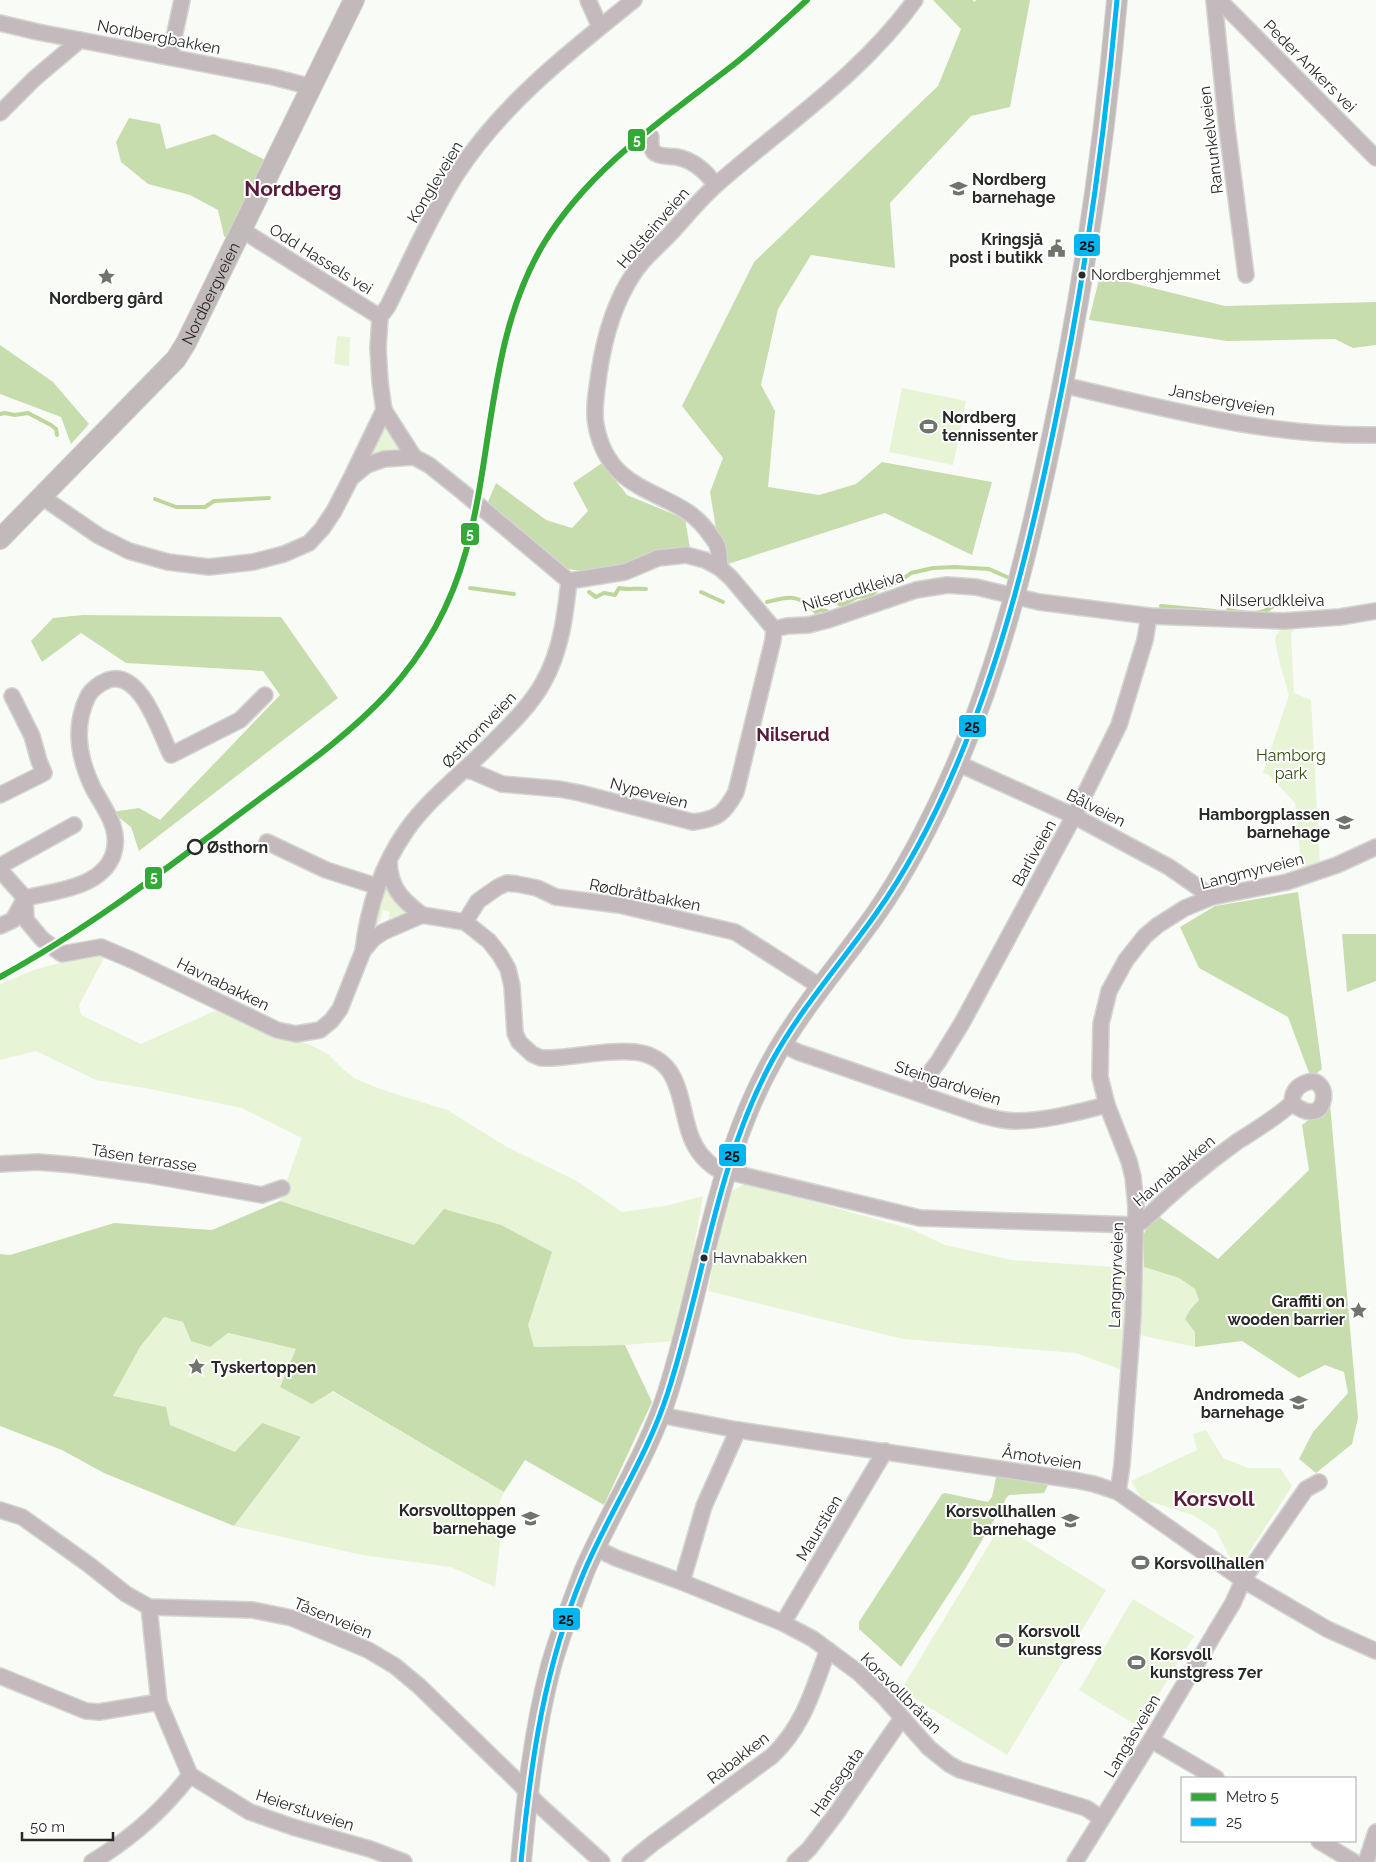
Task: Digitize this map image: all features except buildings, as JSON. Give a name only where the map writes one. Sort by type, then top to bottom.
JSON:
[{"type":"main road","name":"Nordbergveien","points":[[0,538],[176,359],[186,343],[354,0]]},
{"type":"main road","points":[[521,1862],[527,1792],[538,1724],[551,1665],[565,1622],[595,1548],[643,1454],[660,1415],[673,1376],[715,1210],[747,1112],[772,1060],[782,1044],[897,883],[929,825],[957,763],[992,668],[1014,596],[1039,502],[1063,385],[1100,164],[1117,0]]},
{"type":"street","points":[[170,56],[182,0]]},
{"type":"street","points":[[588,0],[600,27]]},
{"type":"street","name":"Kongleveien","points":[[414,457],[384,410],[378,348],[380,317],[388,306],[442,200],[474,150],[517,99],[538,78],[634,0]]},
{"type":"street","name":"Holsteinveien","points":[[720,568],[717,545],[708,530],[696,518],[626,479],[612,464],[601,444],[596,423],[596,397],[601,360],[608,332],[623,292],[642,262],[715,185],[808,110],[871,53],[915,0]]},
{"type":"street","name":"Ranunkelveien","points":[[1214,0],[1228,138],[1246,275]]},
{"type":"street","name":"Peder Ankers vei","points":[[1219,0],[1376,158]]},
{"type":"street","name":"Nordbergbakken","points":[[0,23],[170,56],[312,87]]},
{"type":"street","points":[[0,113],[34,79],[80,40]]},
{"type":"street","points":[[651,137],[651,147],[657,154],[688,160],[710,176],[715,185]]},
{"type":"street","name":"Odd Hassels vei","points":[[242,230],[380,317]]},
{"type":"street","name":"Jansbergveien","points":[[1063,385],[1262,427],[1336,436],[1376,435]]},
{"type":"street","points":[[42,497],[99,536],[129,551],[168,562],[209,567],[254,562],[284,554],[308,542],[322,528],[334,511],[384,410]]},
{"type":"street","points":[[351,478],[367,465],[384,459],[414,457],[429,465],[569,581],[625,572],[658,558],[686,555],[705,560],[720,568],[774,629]]},
{"type":"street","name":"Østhornveien","points":[[363,951],[366,925],[376,886],[406,831],[430,804],[513,722],[535,697],[543,683],[558,650],[563,629],[569,581]]},
{"type":"street","name":"Nilserudkleiva","points":[[774,629],[808,625],[828,620],[909,592],[934,586],[962,585],[1039,602],[1149,616],[1284,621],[1340,617],[1376,611]]},
{"type":"street","name":"Barliveien","points":[[918,1092],[920,1085],[943,1054],[962,1023],[1074,816],[1119,725],[1145,640],[1149,616]]},
{"type":"street","name":"Nypeveien","points":[[465,770],[502,784],[559,789],[580,793],[693,822],[711,820],[728,808],[736,792],[773,640],[774,629]]},
{"type":"street","points":[[0,926],[13,920],[25,898],[80,885],[107,866],[112,857],[116,845],[116,834],[113,824],[82,763],[79,747],[81,715],[88,694],[99,684],[116,678],[127,680],[135,686],[151,712],[171,755],[240,720],[265,695]]},
{"type":"street","points":[[0,795],[44,773],[32,736],[12,696]]},
{"type":"street","name":"Bålveien","points":[[957,763],[1074,816],[1169,867],[1212,897]]},
{"type":"street","points":[[0,866],[74,825]]},
{"type":"street","points":[[267,842],[326,870],[376,886]]},
{"type":"street","name":"Langmyrveien","points":[[1118,1492],[1122,1465],[1132,1326],[1136,1225],[1133,1177],[1124,1144],[1107,1105],[1100,1077],[1101,1024],[1105,1005],[1117,975],[1135,948],[1158,925],[1184,908],[1212,897],[1287,882],[1337,865],[1376,847]]},
{"type":"street","points":[[389,860],[390,875],[395,890],[406,902],[422,915],[465,922]]},
{"type":"street","points":[[0,870],[25,898]]},
{"type":"street","name":"Rødbråtbakken","points":[[465,922],[478,901],[491,891],[507,883],[517,884],[537,888],[556,897],[619,905],[735,932],[821,987]]},
{"type":"street","name":"Havnabakken","points":[[25,898],[26,920],[42,939],[62,954],[101,947],[277,1030],[296,1034],[320,1030],[331,1021],[340,1009],[363,951],[373,939],[381,933],[422,915]]},
{"type":"street","name":"Havnabakken","points":[[465,922],[489,942],[500,955],[508,969],[512,986],[515,1032],[526,1049],[541,1058],[633,1052],[645,1054],[664,1065],[673,1076],[679,1088],[692,1139],[699,1152],[712,1166],[726,1173],[920,1218],[1136,1225],[1143,1221],[1195,1174],[1238,1141],[1281,1114],[1292,1103]]},
{"type":"street","name":"Steingardveien","points":[[782,1044],[798,1052],[981,1115],[1016,1121],[1056,1116],[1107,1105]]},
{"type":"street","name":"Tåsen terrasse","points":[[0,1164],[38,1162],[74,1165],[149,1175],[262,1195],[282,1188]]},
{"type":"street","name":"Åmotveien","points":[[660,1415],[738,1430],[1074,1480],[1100,1486],[1118,1492],[1243,1580],[1327,1629],[1376,1650]]},
{"type":"street","points":[[682,1582],[704,1506],[738,1430]]},
{"type":"street","name":"Maurstien","points":[[783,1623],[885,1451]]},
{"type":"street","name":"Langåsveien","points":[[1075,1862],[1151,1740],[1232,1603],[1243,1580],[1306,1489],[1319,1482]]},
{"type":"street","name":"Tåsenveien","points":[[0,1510],[22,1516],[126,1594],[150,1607],[253,1610],[292,1618],[368,1650],[395,1666],[419,1686],[537,1803],[602,1862]]},
{"type":"street","name":"Korsvollbråtan","points":[[595,1548],[616,1558],[682,1582],[783,1623],[802,1633],[865,1678],[929,1748],[960,1770],[1086,1808],[1101,1818]]},
{"type":"street","points":[[92,1862],[110,1852],[135,1831],[177,1792],[190,1775],[159,1702],[150,1607]]},
{"type":"street","name":"Rabakken","points":[[630,1862],[772,1756],[786,1743],[802,1717],[828,1650]]},
{"type":"street","points":[[0,1676],[86,1712],[99,1712],[159,1702]]},
{"type":"street","name":"Hansegata","points":[[796,1862],[809,1849],[836,1814],[902,1718]]},
{"type":"street","points":[[1151,1740],[1214,1777]]},
{"type":"street","name":"Heierstuveien","points":[[190,1775],[250,1812],[370,1849],[404,1862]]},
{"type":"street","points":[[1366,1862],[1376,1832]]},
{"type":"street","points":[[1321,1842],[1354,1862]]},
{"type":"green space","points":[[933,0],[972,0],[975,2],[976,0],[1030,0],[1010,107],[971,116],[890,203],[895,268],[811,255],[778,309],[761,385],[775,411],[768,487],[819,495],[856,484],[882,462],[992,482],[972,555],[885,513],[722,566],[710,492],[723,458],[682,406],[754,262],[938,86],[961,29]]},
{"type":"green space","points":[[129,118],[160,124],[166,149],[214,134],[269,162],[230,241],[224,236],[218,210],[190,195],[148,184],[121,162],[116,142]]},
{"type":"green space","points":[[1100,275],[1225,306],[1376,302],[1376,345],[1353,348],[1335,339],[1227,341],[1089,320]]},
{"type":"green space","points":[[337,336],[350,337],[349,366],[334,364]]},
{"type":"green space","points":[[0,345],[53,382],[89,424],[71,444],[61,417],[0,394]]},
{"type":"green space","name":"Nordberg tennissenter","points":[[902,388],[966,401],[953,465],[889,452]]},
{"type":"green space","points":[[384,426],[388,427],[402,449],[388,450],[370,455]]},
{"type":"green space","points":[[602,463],[627,495],[685,519],[690,548],[587,572],[562,568],[487,504],[496,483],[546,520],[572,528],[588,511],[573,483]]},
{"type":"green space","points":[[83,615],[281,617],[338,698],[139,851],[131,827],[112,812],[139,808],[160,820],[280,695],[263,671],[126,663],[81,633],[42,662],[31,641],[53,618]]},
{"type":"green space","name":"Hamborg park","points":[[1282,628],[1296,628],[1291,633],[1294,693],[1311,700],[1320,866],[1302,872],[1295,803],[1269,775],[1263,773],[1289,695],[1275,641],[1276,635]]},
{"type":"green space","points":[[385,883],[408,912],[406,915],[387,924],[390,912],[383,910],[379,923],[376,926],[373,923]]},
{"type":"green space","points":[[1298,892],[1322,1069],[1311,1078],[1288,1017],[1199,968],[1180,927],[1215,906]]},
{"type":"green space","points":[[1342,934],[1376,934],[1376,981],[1347,992]]},
{"type":"green space","name":"Havnabakken","points":[[94,954],[104,958],[79,1005],[81,1015],[141,1044],[217,1010],[313,1046],[329,1055],[356,1079],[380,1089],[447,1110],[507,1147],[577,1181],[622,1212],[666,1206],[703,1196],[682,1313],[674,1341],[625,1345],[534,1347],[527,1325],[551,1252],[414,1246],[280,1201],[302,1138],[242,1108],[96,1080],[36,1051],[0,1060],[0,984],[34,970]]},
{"type":"green space","points":[[1330,1104],[1358,1418],[1352,1444],[1316,1473],[1299,1459],[1313,1432],[1348,1393],[1344,1372],[1325,1365],[1299,1378],[1242,1341],[1195,1347],[1195,1332],[1185,1319],[1199,1300],[1195,1289],[1179,1278],[1144,1267],[1144,1234],[1154,1213],[1218,1259],[1309,1170],[1302,1125]]},
{"type":"green space","points":[[746,1183],[911,1229],[945,1245],[1012,1260],[1127,1268],[1126,1334],[1122,1370],[1076,1353],[903,1339],[708,1291],[723,1212],[732,1191]]},
{"type":"green space","points":[[280,1201],[414,1245],[444,1209],[501,1225],[552,1252],[528,1325],[534,1347],[625,1345],[652,1402],[604,1505],[525,1460],[504,1492],[333,1391],[312,1404],[280,1387],[296,1349],[228,1333],[210,1347],[191,1341],[183,1322],[164,1317],[140,1347],[113,1396],[166,1407],[170,1425],[235,1452],[262,1423],[301,1437],[234,1526],[104,1473],[62,1450],[0,1426],[0,1254],[10,1255],[114,1223],[212,1230]]},
{"type":"green space","points":[[1144,1267],[1179,1278],[1195,1289],[1199,1300],[1190,1310],[1195,1332],[1195,1347],[1140,1335]]},
{"type":"green space","points":[[164,1317],[183,1322],[191,1341],[227,1333],[297,1349],[280,1386],[332,1391],[504,1492],[490,1525],[500,1542],[495,1587],[451,1567],[362,1555],[234,1526],[301,1437],[235,1453],[170,1425],[113,1396],[140,1347]]},
{"type":"green space","points":[[1206,1430],[1223,1458],[1248,1468],[1280,1468],[1292,1486],[1246,1557],[1236,1564],[1228,1554],[1216,1530],[1193,1515],[1142,1499],[1131,1481],[1197,1450],[1193,1434]]},
{"type":"green space","points":[[997,1473],[1050,1481],[1044,1493],[1009,1495],[1006,1498],[999,1516],[997,1515],[965,1569],[901,1667],[859,1629],[859,1622],[942,1494],[988,1502],[992,1497]]},
{"type":"green space","name":"Korsvoll kunstgress","points":[[1001,1525],[1106,1590],[1007,1755],[901,1690]]},
{"type":"green space","name":"Korsvoll kunstgress 7er","points":[[1133,1599],[1194,1636],[1139,1727],[1079,1690]]},
{"type":"waterway","points":[[0,414],[15,415],[28,413],[51,425],[56,429],[57,435]]},
{"type":"waterway","points":[[155,499],[176,507],[205,507],[214,501],[269,498]]},
{"type":"waterway","points":[[884,588],[900,581],[911,573],[933,568],[989,569],[1007,577]]},
{"type":"waterway","points":[[470,588],[514,594]]},
{"type":"waterway","points":[[589,592],[596,597],[604,593],[615,595],[619,588],[646,589]]},
{"type":"waterway","points":[[839,604],[844,604],[857,597],[869,596],[876,591]]},
{"type":"waterway","points":[[701,592],[723,602]]},
{"type":"waterway","points":[[1228,610],[1251,613],[1264,611],[1281,597]]},
{"type":"waterway","points":[[767,602],[783,598],[794,598],[804,602],[816,612],[820,610],[827,611]]},
{"type":"waterway","points":[[1161,606],[1215,611]]},
{"type":"metro line","name":"5","points":[[0,977],[116,905],[303,767],[339,739],[372,709],[402,677],[428,641],[449,599],[466,551],[475,512],[502,354],[512,316],[526,279],[544,243],[563,215],[608,166],[632,144],[746,54],[807,0]]},
{"type":"transit line","name":"25","points":[[521,1862],[529,1787],[541,1714],[559,1643],[570,1608],[594,1549],[660,1415],[681,1350],[724,1182],[753,1100],[783,1041],[887,898],[920,843],[939,805],[973,724],[1002,640],[1036,510],[1075,318],[1092,212],[1117,0]]},
{"type":"place","name":"Nordberg barnehage","points":[[958,188]]},
{"type":"place","name":"Kringsjå post i butikk","points":[[1057,248]]},
{"type":"place","name":"Nordberghjemmet","points":[[1082,275]]},
{"type":"place","name":"Nordberg gård","points":[[106,277]]},
{"type":"place","name":"Nordberg tennissenter","points":[[928,426]]},
{"type":"place","name":"Hamborgplassen barnehage","points":[[1344,823]]},
{"type":"place","name":"Østhorn","points":[[195,847]]},
{"type":"place","name":"Havnabakken","points":[[704,1258]]},
{"type":"place","name":"Graffiti on wooden barrier","points":[[1359,1310]]},
{"type":"place","name":"Tyskertoppen","points":[[197,1367]]},
{"type":"place","name":"Andromeda barnehage","points":[[1298,1403]]},
{"type":"place","name":"Korsvolltoppen barnehage","points":[[530,1519]]},
{"type":"place","name":"Korsvollhallen barnehage","points":[[1070,1520]]},
{"type":"place","name":"Korsvollhallen","points":[[1140,1563]]},
{"type":"place","name":"Korsvoll kunstgress","points":[[1004,1640]]},
{"type":"place","name":"Korsvoll kunstgress 7er","points":[[1136,1663]]},
{"type":"district","name":"Nordberg","points":[[293,188]]},
{"type":"district","name":"Nilserud","points":[[793,734]]},
{"type":"district","name":"Korsvoll","points":[[1214,1498]]}]
